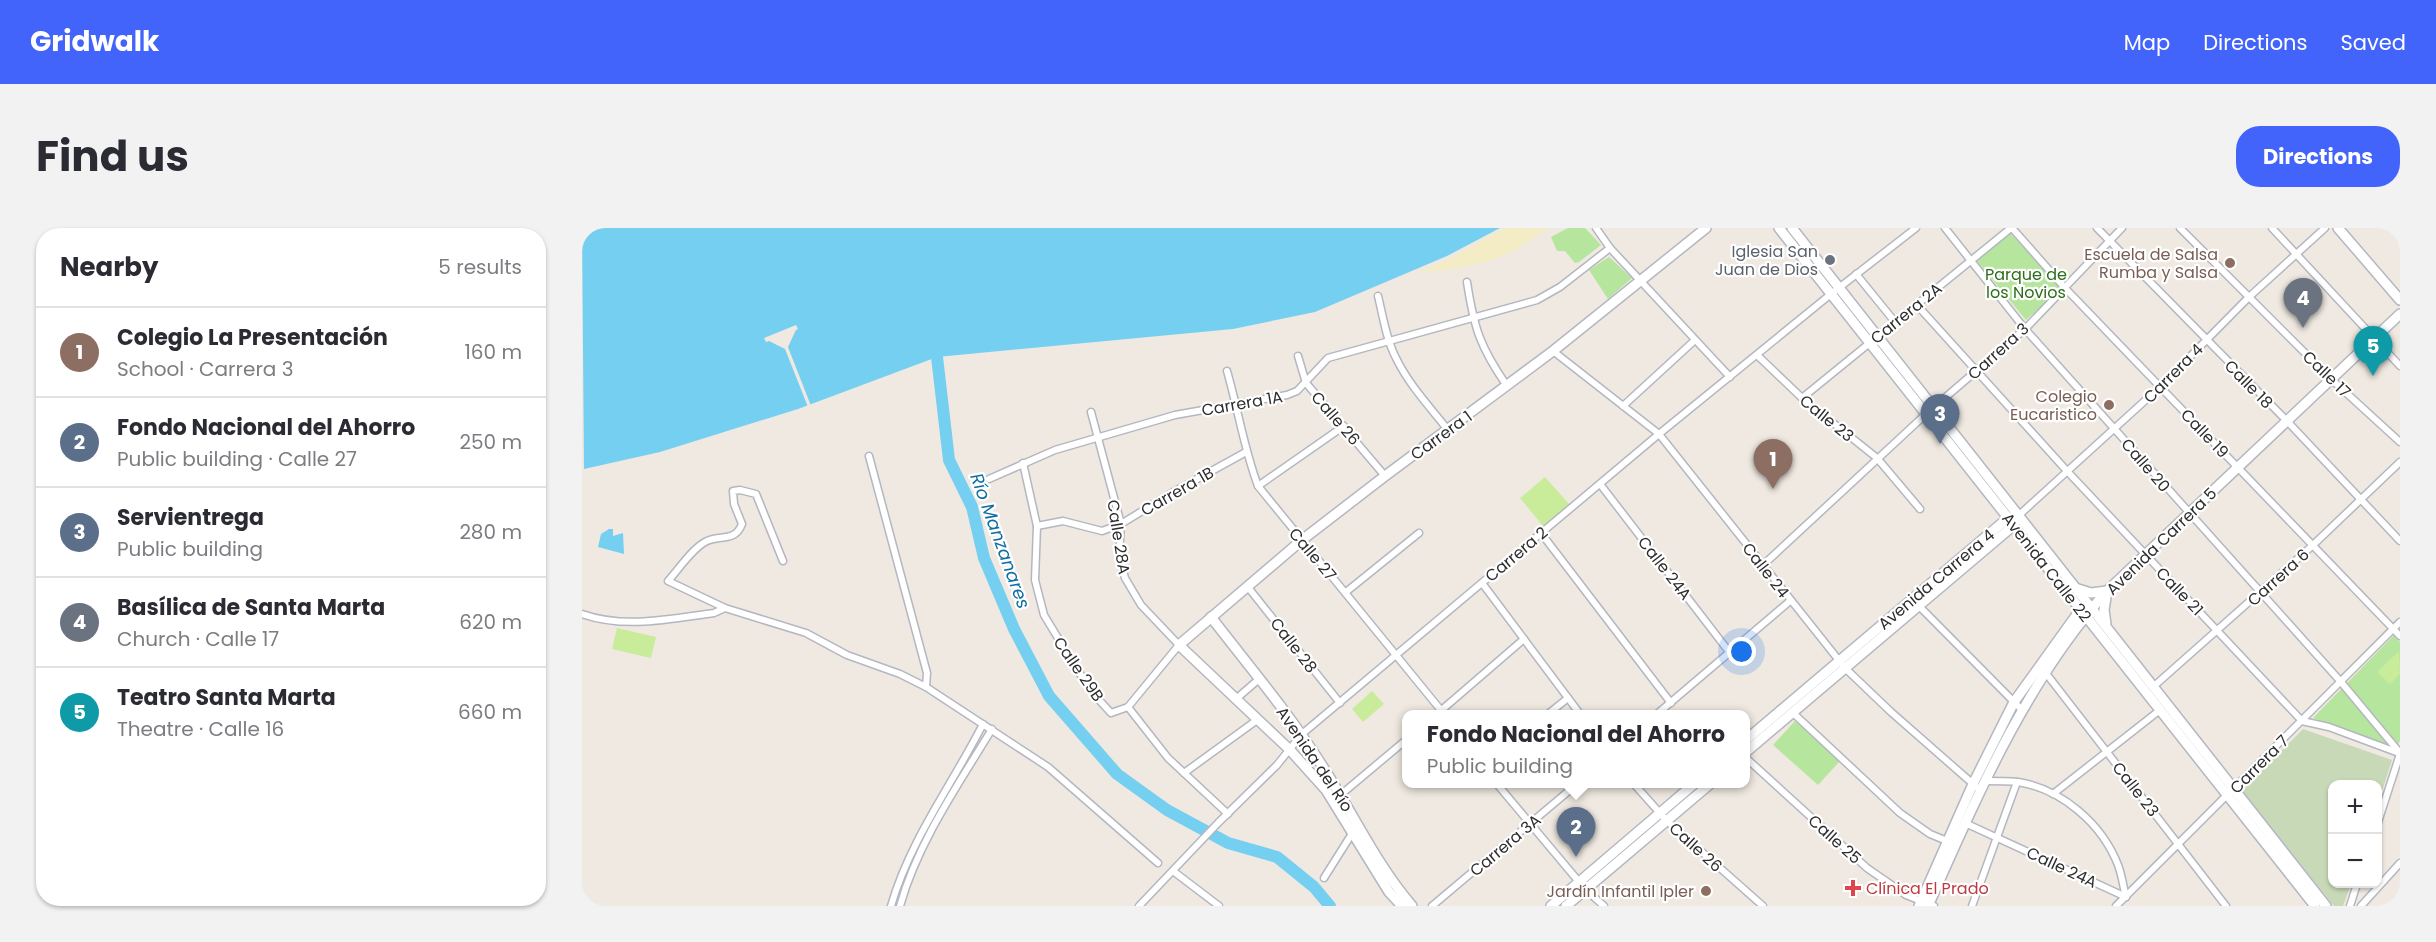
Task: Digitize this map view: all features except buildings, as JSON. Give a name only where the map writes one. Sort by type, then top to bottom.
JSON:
[{"type":"street","points":[[1596,228],[1610,248],[1731,377]]},
{"type":"street","name":"Carrera 1","points":[[1179,645],[1302,540],[1553,351],[1706,228]]},
{"type":"street","name":"Avenida Calle 22","points":[[1779,228],[1835,291],[1930,411],[2018,516],[2160,710],[2326,906]]},
{"type":"street","name":"Avenida Calle 22","points":[[1792,228],[1835,291]]},
{"type":"street","name":"Carrera 2","points":[[1139,906],[1302,735],[1659,434],[1916,228]]},
{"type":"street","name":"Calle 20","points":[[1945,228],[2025,328],[2341,682],[2400,753]]},
{"type":"street","name":"Carrera 2A","points":[[1802,398],[2011,228]]},
{"type":"street","name":"Calle 19","points":[[2011,228],[2065,288],[2400,636]]},
{"type":"street","name":"Calle 18","points":[[2097,228],[2287,421],[2400,541]]},
{"type":"street","name":"Carrera 3","points":[[1762,566],[1877,458],[2025,328],[2122,228]]},
{"type":"street","name":"Calle 17","points":[[2180,228],[2331,379],[2400,442]]},
{"type":"street","points":[[2272,228],[2400,366]]},
{"type":"street","name":"Carrera 4","points":[[2018,516],[2160,387],[2249,297],[2325,228]]},
{"type":"street","points":[[2338,228],[2400,300]]},
{"type":"street","name":"Carrera 1A","points":[[990,479],[1023,463],[1098,437],[1175,415],[1287,396],[1297,392],[1328,358],[1472,319],[1550,294],[1610,248]]},
{"type":"street","points":[[1856,274],[1895,322]]},
{"type":"street","points":[[1467,282],[1472,319],[1486,354],[1507,386]]},
{"type":"street","points":[[1378,296],[1389,342],[1407,379],[1448,430]]},
{"type":"street","name":"Calle 21","points":[[1916,304],[2067,471],[2302,720]]},
{"type":"street","name":"Avenida Carrera 5","points":[[1926,905],[1947,841],[1976,787],[2014,702],[2086,609],[2400,314]]},
{"type":"street","points":[[1623,406],[1695,340]]},
{"type":"street","name":"Calle 24","points":[[1553,351],[1659,434],[1842,664],[1976,787]]},
{"type":"street","name":"Calle 23","points":[[1757,355],[1802,398],[1877,458],[1920,509]]},
{"type":"street","name":"Calle 26","points":[[1298,356],[1306,383],[1385,476]]},
{"type":"street","name":"Calle 27","points":[[1227,371],[1246,452],[1258,486],[1346,592],[1438,710]]},
{"type":"street","name":"Avenida Calle 22","points":[[1930,411],[2011,521],[2071,590]]},
{"type":"street","name":"Calle 28A","points":[[1091,412],[1121,524],[1119,555],[1125,578],[1141,605],[1179,645]]},
{"type":"street","points":[[1258,486],[1344,426]]},
{"type":"street","name":"Carrera 1B","points":[[1037,525],[1063,521],[1102,531],[1121,524],[1246,452]]},
{"type":"street","points":[[869,456],[927,673],[926,687]]},
{"type":"street","name":"Carrera 6","points":[[2153,687],[2313,546],[2400,462]]},
{"type":"street","name":"Calle 29B","points":[[1023,463],[1037,525],[1035,580],[1046,621],[1108,711],[1115,712],[1128,707],[1168,758],[1228,814]]},
{"type":"street","name":"Calle 24A","points":[[1600,484],[1730,653]]},
{"type":"street","points":[[783,561],[756,494],[740,490],[732,491],[734,504],[742,524],[739,532],[730,537],[707,540],[668,581],[725,608],[806,633],[847,655],[900,674],[926,687],[1048,767],[1158,863]]},
{"type":"street","name":"Avenida Carrera 4","points":[[1750,737],[1842,664],[2018,516]]},
{"type":"street","points":[[1346,592],[1419,533]]},
{"type":"street","points":[[1541,533],[1671,703]]},
{"type":"street","points":[[1482,584],[1577,710]]},
{"type":"street","name":"Calle 28","points":[[1247,586],[1340,703]]},
{"type":"street","points":[[2071,590],[2091,593],[2107,591],[2102,630],[2070,630],[2071,590]]},
{"type":"street","points":[[1662,710],[1790,601]]},
{"type":"street","points":[[1915,602],[2023,711]]},
{"type":"street","points":[[582,614],[599,620],[634,623],[714,613],[725,608]]},
{"type":"street","name":"Avenida del Río","points":[[1211,617],[1302,735],[1353,832],[1389,892],[1402,906]]},
{"type":"street","name":"Carrera 7","points":[[2116,906],[2400,622]]},
{"type":"street","name":"Avenida Carrera 5","points":[[1926,905],[1965,823],[1976,787],[1985,781],[2070,630]]},
{"type":"street","name":"Avenida Calle 22","points":[[2102,630],[2153,687],[2315,906]]},
{"type":"street","points":[[1443,710],[1524,639]]},
{"type":"street","points":[[1128,707],[1179,645]]},
{"type":"street","name":"Avenida del Río","points":[[1179,645],[1337,798],[1396,887],[1412,906]]},
{"type":"street","name":"Avenida Carrera 4","points":[[1750,749],[1842,664]]},
{"type":"street","name":"Calle 23","points":[[2045,672],[2226,906]]},
{"type":"street","points":[[1236,699],[1259,679]]},
{"type":"street","points":[[1553,710],[1568,698]]},
{"type":"street","points":[[2053,794],[2160,710]]},
{"type":"street","points":[[1792,712],[1900,813],[1930,834],[1947,841]]},
{"type":"street","points":[[1184,773],[1257,720]]},
{"type":"street","points":[[2302,720],[2329,727],[2400,753],[2382,809]]},
{"type":"street","points":[[891,906],[920,834],[983,724]]},
{"type":"street","points":[[894,897],[901,903],[919,856],[937,820],[992,729]]},
{"type":"street","points":[[1337,798],[1402,744]]},
{"type":"street","name":"Calle 25","points":[[1750,762],[1867,868],[1891,886],[1926,905]]},
{"type":"street","points":[[1985,781],[2017,782],[2053,794],[2080,812],[2103,836],[2118,865],[2126,897]]},
{"type":"street","points":[[1972,906],[2017,782]]},
{"type":"street","points":[[1501,788],[1582,885],[1604,906]]},
{"type":"street","name":"Carrera 3A","points":[[1432,906],[1571,788]]},
{"type":"street","name":"Calle 26","points":[[1638,788],[1667,821],[1763,906]]},
{"type":"street","points":[[1566,906],[1582,885],[1688,788]]},
{"type":"street","points":[[1551,906],[1667,821],[1704,788]]},
{"type":"street","name":"Calle 24A","points":[[1965,823],[2126,897]]},
{"type":"street","points":[[1324,878],[1353,832]]},
{"type":"street","points":[[2361,906],[2399,866]]},
{"type":"street","points":[[1173,871],[1219,906]]},
{"type":"street","points":[[2350,906],[2356,888]]},
{"type":"green space","points":[[1568,228],[1585,228],[1601,245],[1575,263],[1565,251],[1557,251],[1551,237]]},
{"type":"green space","name":"Parque de los Novios","points":[[2010,233],[2062,288],[2026,320],[1977,261]]},
{"type":"green space","points":[[1609,257],[1632,278],[1608,299],[1589,270]]},
{"type":"green space","points":[[1545,477],[1569,504],[1543,526],[1520,498]]},
{"type":"green space","points":[[617,628],[656,637],[651,658],[612,649]]},
{"type":"green space","points":[[2394,635],[2400,642],[2400,741],[2395,749],[2313,718]]},
{"type":"green space","points":[[2399,651],[2400,674],[2390,684],[2377,672]]},
{"type":"green space","points":[[1372,691],[1384,704],[1363,722],[1352,709]]},
{"type":"green space","points":[[1795,721],[1840,761],[1818,785],[1773,745]]},
{"type":"green space","points":[[2303,729],[2392,760],[2382,791],[2382,780],[2328,780],[2328,888],[2350,888],[2343,906],[2334,906],[2242,791]]},
{"type":"sand","points":[[1505,228],[1551,228],[1515,250],[1492,260],[1455,268],[1418,272],[1452,258]]},
{"type":"water","points":[[582,228],[1500,228],[1447,256],[1315,312],[1233,329],[937,357],[798,409],[660,452],[584,469]]},
{"type":"water","points":[[613,529],[613,536],[623,533],[624,554],[598,547],[601,534]]},
{"type":"pier","points":[[796,325],[798,329],[788,347],[811,406],[808,407],[785,349],[769,341],[766,342],[764,338]]},
{"type":"waterway","name":"Río Manzanares","points":[[937,357],[949,460],[972,507],[984,558],[1014,629],[1049,696],[1117,774],[1167,810],[1228,843],[1277,857],[1314,887],[1330,906]]},
{"type":"place","name":"Iglesia San Juan de Dios","points":[[1830,260]]},
{"type":"place","name":"Escuela de Salsa Rumba y Salsa","points":[[2230,263]]},
{"type":"place","name":"Basílica de Santa Marta","points":[[2303,328]]},
{"type":"place","name":"Teatro Santa Marta","points":[[2373,376]]},
{"type":"place","name":"Colegio Eucaristico","points":[[2109,405]]},
{"type":"place","name":"Servientrega","points":[[1940,444]]},
{"type":"place","name":"Colegio La Presentación","points":[[1773,489]]},
{"type":"place","name":"Fondo Nacional del Ahorro","points":[[1576,857]]},
{"type":"place","name":"Clínica El Prado","points":[[1853,888]]},
{"type":"place","name":"Jardín Infantil Ipler","points":[[1706,891]]}]
